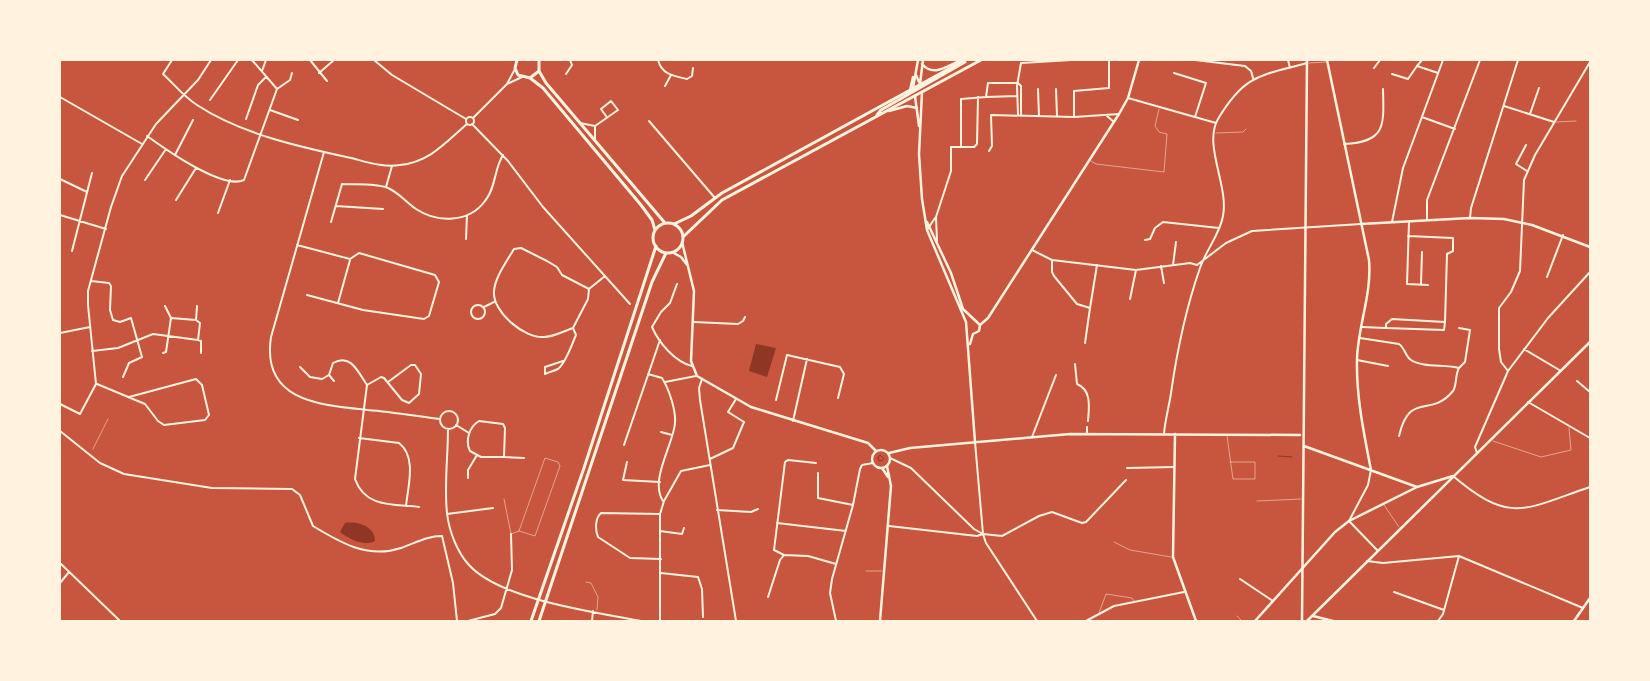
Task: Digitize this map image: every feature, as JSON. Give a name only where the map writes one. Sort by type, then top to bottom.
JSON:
[{"type":"main road","points":[[516,60],[515,68],[522,77],[530,78],[543,88],[641,205],[652,220],[655,230],[653,238],[656,246],[666,253],[672,252],[682,242],[683,237],[680,229],[674,224]]},
{"type":"main road","points":[[539,60],[539,71],[546,83],[665,223]]},
{"type":"main road","points":[[877,116],[881,110],[921,88],[964,60]]},
{"type":"main road","points":[[655,230],[665,223],[674,224],[691,216],[715,198],[913,92],[981,60]]},
{"type":"main road","points":[[530,78],[539,71]]},
{"type":"main road","points":[[683,237],[722,200],[883,113],[913,92]]},
{"type":"main road","points":[[531,621],[656,246]]},
{"type":"main road","points":[[539,621],[652,282],[666,253]]},
{"type":"street","points":[[172,60],[163,74],[184,95],[213,114],[262,134],[324,152],[392,166],[414,162],[432,154],[467,124],[472,124],[503,155],[543,207],[630,304]]},
{"type":"street","points":[[60,404],[80,414],[96,384],[88,299],[91,281],[122,176],[147,136],[198,80],[211,60]]},
{"type":"street","points":[[210,100],[238,60]]},
{"type":"street","points":[[252,60],[277,89]]},
{"type":"street","points":[[262,71],[266,60]]},
{"type":"street","points":[[310,60],[327,81]]},
{"type":"street","points":[[319,73],[334,60]]},
{"type":"street","points":[[374,60],[392,75],[466,119],[473,118]]},
{"type":"street","points":[[566,74],[572,65],[570,60]]},
{"type":"street","points":[[658,60],[660,68],[671,75],[687,79],[692,76],[693,68]]},
{"type":"street","points":[[918,60],[913,92],[919,133]]},
{"type":"street","points":[[923,60],[919,133],[920,180],[927,230],[966,322],[983,534],[986,544],[1038,621]]},
{"type":"street","points":[[922,64],[928,70],[935,72],[964,60]]},
{"type":"street","points":[[1018,114],[1019,65],[1023,62],[1072,60]]},
{"type":"street","points":[[1074,117],[1074,91],[1108,90],[1109,60]]},
{"type":"street","points":[[969,346],[973,334],[979,331],[980,325],[988,318],[1091,161],[1119,114],[1128,98],[1139,60]]},
{"type":"street","points":[[1195,60],[1237,64],[1249,69],[1254,78]]},
{"type":"street","points":[[1288,60],[1290,68]]},
{"type":"street","points":[[1374,68],[1380,60]]},
{"type":"street","points":[[1392,74],[1408,78],[1422,60]]},
{"type":"street","points":[[1392,222],[1404,168],[1443,60]]},
{"type":"street","points":[[1428,221],[1427,200],[1480,60]]},
{"type":"street","points":[[1470,218],[1471,208],[1518,60]]},
{"type":"street","points":[[1328,61],[1369,260],[1370,278],[1358,360],[1362,417],[1371,470],[1368,485],[1349,521]]},
{"type":"street","points":[[1164,434],[1171,379],[1202,262],[1223,218],[1224,208],[1214,133],[1216,123],[1235,94],[1254,78],[1307,62],[1302,621]]},
{"type":"street","points":[[1508,371],[1501,362],[1499,349],[1499,308],[1511,292],[1520,271],[1522,198],[1527,171],[1590,62]]},
{"type":"street","points":[[1418,66],[1438,73]]},
{"type":"street","points":[[472,124],[473,118],[507,84],[515,68]]},
{"type":"street","points":[[915,71],[921,88]]},
{"type":"street","points":[[147,136],[196,168],[230,180],[244,180],[277,89],[290,80],[292,73]]},
{"type":"street","points":[[1174,73],[1206,83],[1195,117]]},
{"type":"street","points":[[664,86],[671,75]]},
{"type":"street","points":[[246,119],[258,85],[266,77]]},
{"type":"street","points":[[507,84],[522,77]]},
{"type":"street","points":[[986,96],[988,83],[1018,82]]},
{"type":"street","points":[[1018,82],[1020,86],[1021,116]]},
{"type":"street","points":[[1056,88],[1057,116]]},
{"type":"street","points":[[1530,114],[1539,88]]},
{"type":"street","points":[[1038,89],[1039,116]]},
{"type":"street","points":[[1344,144],[1369,141],[1377,135],[1383,119],[1383,89]]},
{"type":"street","points":[[961,147],[961,99],[986,96],[1017,96]]},
{"type":"street","points":[[927,230],[936,216],[951,171],[951,147],[974,146],[978,144],[978,97]]},
{"type":"street","points":[[60,98],[142,144]]},
{"type":"street","points":[[1128,98],[1216,123]]},
{"type":"street","points":[[595,142],[595,126],[606,116],[608,118],[618,110],[611,102],[601,109],[606,116]]},
{"type":"street","points":[[883,113],[907,106],[916,108]]},
{"type":"street","points":[[1503,106],[1554,122]]},
{"type":"street","points":[[270,110],[298,120]]},
{"type":"street","points":[[989,150],[992,146],[991,115],[1018,114],[1021,116],[1074,117],[1119,114]]},
{"type":"street","points":[[1107,116],[1114,122]]},
{"type":"street","points":[[1422,117],[1455,129]]},
{"type":"street","points":[[466,119],[467,124]]},
{"type":"street","points":[[175,155],[193,120]]},
{"type":"street","points":[[649,121],[715,198]]},
{"type":"street","points":[[580,123],[595,126]]},
{"type":"street","points":[[1526,145],[1516,164],[1527,171]]},
{"type":"street","points":[[145,180],[166,149]]},
{"type":"street","points":[[324,152],[271,337],[271,360],[276,374],[284,386],[306,401],[440,419]]},
{"type":"street","points":[[331,222],[342,184],[386,188],[425,214],[449,219],[467,215],[480,207],[490,193],[503,155]]},
{"type":"street","points":[[386,188],[392,166]]},
{"type":"street","points":[[176,200],[196,168]]},
{"type":"street","points":[[72,250],[92,173]]},
{"type":"street","points":[[60,178],[87,192]]},
{"type":"street","points":[[218,213],[230,180]]},
{"type":"street","points":[[336,206],[383,209]]},
{"type":"street","points":[[466,239],[467,215]]},
{"type":"street","points":[[60,216],[106,229]]},
{"type":"street","points":[[936,216],[938,246]]},
{"type":"street","points":[[925,218],[951,273],[963,309],[972,319],[978,321],[980,325]]},
{"type":"street","points":[[1032,250],[1052,260],[1136,270],[1173,265],[1197,265],[1226,243],[1252,231],[1470,218],[1521,222],[1590,247]]},
{"type":"street","points":[[1145,240],[1150,239],[1155,228],[1163,222],[1219,228]]},
{"type":"street","points":[[1409,222],[1407,284],[1428,285]]},
{"type":"street","points":[[927,230],[937,228]]},
{"type":"street","points":[[1362,327],[1444,330],[1447,254],[1453,251],[1453,238],[1408,236]]},
{"type":"street","points":[[1547,277],[1563,236]]},
{"type":"street","points":[[682,242],[694,291],[692,366],[697,376],[751,408],[868,443],[876,451]]},
{"type":"street","points":[[1173,265],[1176,242]]},
{"type":"street","points":[[297,245],[350,260]]},
{"type":"street","points":[[589,289],[562,275],[557,267],[521,248],[514,249],[505,266],[494,289],[494,302],[507,320],[535,336],[544,337],[573,328],[588,299],[589,289],[605,276]]},
{"type":"street","points":[[672,252],[681,257],[689,267]]},
{"type":"street","points":[[1421,284],[1422,252]]},
{"type":"street","points":[[307,295],[338,303],[381,314],[424,319],[429,316],[439,282],[435,275],[370,256],[355,254],[350,260],[338,303]]},
{"type":"street","points":[[1052,260],[1054,276],[1077,304],[1090,308]]},
{"type":"street","points":[[1085,344],[1097,265]]},
{"type":"street","points":[[1161,266],[1164,282]]},
{"type":"street","points":[[1130,299],[1136,270]]},
{"type":"street","points":[[1477,452],[1475,447],[1488,422],[1508,371],[1548,318],[1590,272]]},
{"type":"street","points":[[91,281],[110,283],[110,310],[113,320],[120,322],[131,318],[142,356],[129,363],[123,377]]},
{"type":"street","points":[[677,284],[670,303],[652,325],[660,340],[680,362],[692,366]]},
{"type":"street","points":[[484,307],[485,312],[482,318],[477,320],[471,316],[471,309],[474,305],[484,307],[494,302]]},
{"type":"street","points":[[163,353],[166,352],[171,318],[165,306]]},
{"type":"street","points":[[196,320],[197,306]]},
{"type":"street","points":[[694,322],[738,324],[743,322],[745,316]]},
{"type":"street","points":[[171,318],[196,320],[200,323],[198,340]]},
{"type":"street","points":[[966,322],[972,319]]},
{"type":"street","points":[[1386,328],[1386,324],[1392,319],[1445,322]]},
{"type":"street","points":[[60,333],[90,327]]},
{"type":"street","points":[[563,361],[545,367],[545,374],[558,369],[563,361],[576,335],[573,328]]},
{"type":"street","points":[[1399,436],[1408,412],[1414,408],[1433,406],[1452,392],[1459,368],[1465,362],[1470,330],[1458,328]]},
{"type":"street","points":[[967,331],[973,334]]},
{"type":"street","points":[[92,351],[118,348],[153,334],[202,341],[201,353]]},
{"type":"street","points":[[1360,338],[1399,344],[1404,348],[1408,358],[1417,363],[1459,368]]},
{"type":"street","points":[[624,445],[660,340]]},
{"type":"street","points":[[1307,621],[1590,342]]},
{"type":"street","points":[[1524,349],[1561,371]]},
{"type":"street","points":[[776,400],[787,355],[840,367],[844,374],[838,398]]},
{"type":"street","points":[[300,367],[310,377],[322,379],[329,376],[333,363],[345,359],[350,361],[367,385],[355,479],[358,487],[368,499],[419,508]]},
{"type":"street","points":[[793,421],[807,359]]},
{"type":"street","points":[[1358,360],[1388,366]]},
{"type":"street","points":[[1075,364],[1077,384],[1083,386],[1087,393],[1088,421]]},
{"type":"street","points":[[367,385],[381,377],[388,382],[402,400],[409,402],[419,394],[421,374],[415,365],[410,365],[388,382]]},
{"type":"street","points":[[648,374],[662,378],[665,382],[674,415],[672,435],[662,461],[660,482],[661,499],[664,501]]},
{"type":"street","points":[[1032,437],[1056,375]]},
{"type":"street","points":[[329,376],[334,381]]},
{"type":"street","points":[[665,382],[697,376]]},
{"type":"street","points":[[96,384],[146,404],[158,421],[164,425],[205,420],[209,415],[202,385],[196,379],[129,397]]},
{"type":"street","points":[[702,379],[699,388],[736,621]]},
{"type":"street","points":[[1576,380],[1590,392]]},
{"type":"street","points":[[710,458],[733,448],[744,422],[728,412],[736,399]]},
{"type":"street","points":[[1528,402],[1590,438]]},
{"type":"street","points":[[440,419],[445,412],[452,412],[457,418],[456,425]]},
{"type":"street","points":[[440,419],[442,426],[448,429]]},
{"type":"street","points":[[504,457],[505,428],[503,424],[479,421],[469,433],[468,447],[470,452],[476,455],[504,457],[524,458]]},
{"type":"street","points":[[448,429],[456,425]]},
{"type":"street","points":[[456,425],[469,433]]},
{"type":"street","points":[[1304,426],[1300,435],[1304,446]]},
{"type":"street","points":[[1087,427],[1087,434]]},
{"type":"street","points":[[448,429],[447,514],[460,553],[470,566],[488,579],[538,599],[641,621]]},
{"type":"street","points":[[60,431],[100,463],[124,474],[212,488],[292,488],[300,495],[313,526],[356,549],[391,551],[428,536],[442,536],[453,583],[457,621]]},
{"type":"street","points":[[662,432],[672,435]]},
{"type":"street","points":[[873,463],[872,458],[876,451],[881,449],[889,453],[910,448],[1032,437],[1087,434],[1300,435]]},
{"type":"street","points":[[1175,434],[1173,557],[1196,621]]},
{"type":"street","points":[[360,438],[400,443],[404,447],[410,460],[406,506]]},
{"type":"street","points":[[1304,446],[1418,486]]},
{"type":"street","points":[[880,621],[888,526],[890,480],[887,466],[890,458],[889,453]]},
{"type":"street","points":[[468,478],[468,470],[476,455]]},
{"type":"street","points":[[890,458],[911,468],[974,529],[983,534],[1002,536],[1046,513],[1057,513],[1082,523],[1086,522],[1126,480]]},
{"type":"street","points":[[816,463],[788,460],[785,462],[774,550],[784,555],[808,556],[836,564]]},
{"type":"street","points":[[627,462],[623,480],[660,482]]},
{"type":"street","points":[[836,621],[830,593],[861,466],[873,463],[882,468],[890,480]]},
{"type":"street","points":[[660,621],[660,514],[664,501],[682,471],[710,465]]},
{"type":"street","points":[[882,468],[887,466]]},
{"type":"street","points":[[1127,468],[1174,467]]},
{"type":"street","points":[[818,473],[818,498],[853,505]]},
{"type":"street","points":[[1255,621],[1335,532],[1349,521],[1384,505],[1418,486],[1453,476]]},
{"type":"street","points":[[1453,476],[1485,501],[1501,508],[1518,510],[1590,487]]},
{"type":"street","points":[[447,514],[493,508]]},
{"type":"street","points":[[717,510],[751,512],[758,509]]},
{"type":"street","points":[[660,514],[601,513],[597,519],[597,528],[598,537],[625,556],[630,558],[661,559]]},
{"type":"street","points":[[1349,521],[1378,551]]},
{"type":"street","points":[[777,523],[846,531]]},
{"type":"street","points":[[888,526],[977,536],[983,534]]},
{"type":"street","points":[[660,531],[682,534],[684,528]]},
{"type":"street","points":[[468,621],[498,612],[507,588],[513,561],[511,534]]},
{"type":"street","points":[[768,597],[780,560],[784,555]]},
{"type":"street","points":[[1367,562],[1383,563],[1459,556],[1583,608]]},
{"type":"street","points":[[1438,621],[1444,610],[1459,556]]},
{"type":"street","points":[[60,563],[120,621]]},
{"type":"street","points":[[60,583],[69,572]]},
{"type":"street","points":[[661,573],[698,577],[702,589],[703,617]]},
{"type":"street","points":[[1240,580],[1273,601]]},
{"type":"street","points":[[1086,621],[1114,606],[1184,592]]},
{"type":"street","points":[[1394,592],[1444,610]]},
{"type":"street","points":[[1574,621],[1590,598]]},
{"type":"street","points":[[592,621],[593,611]]},
{"type":"street","points":[[1313,616],[1333,621]]},
{"type":"lane","points":[[1307,62],[1328,61]]},
{"type":"lane","points":[[1091,161],[1096,164],[1164,172],[1167,134],[1159,132],[1155,126],[1160,108]]},
{"type":"lane","points":[[1554,122],[1576,122]]},
{"type":"lane","points":[[1214,133],[1242,132],[1246,129]]},
{"type":"lane","points":[[93,449],[108,419]]},
{"type":"lane","points":[[1490,440],[1546,457],[1571,450],[1569,426]]},
{"type":"lane","points":[[1227,435],[1230,462],[1233,478],[1255,479],[1255,462],[1230,462]]},
{"type":"lane","points":[[504,499],[511,534],[519,532],[535,536],[560,466],[558,462],[545,458],[519,532]]},
{"type":"lane","points":[[1257,501],[1303,498]]},
{"type":"lane","points":[[1384,505],[1400,529]]},
{"type":"lane","points":[[1114,542],[1130,550],[1173,557]]},
{"type":"lane","points":[[866,570],[884,571]]},
{"type":"lane","points":[[586,582],[591,583],[598,597],[596,612]]},
{"type":"lane","points":[[1099,614],[1106,594],[1132,598],[1135,602]]},
{"type":"lane","points":[[1237,616],[1242,621]]},
{"type":"shaded area","points":[[756,344],[776,348],[767,377],[749,371]]},
{"type":"shaded area","points":[[345,523],[360,524],[369,528],[375,541],[361,543],[348,537],[340,532]]},
{"type":"waterway","points":[[878,458],[880,455],[884,459]]},
{"type":"waterway","points":[[1278,456],[1292,457]]},
{"type":"waterway","points":[[878,458],[879,461],[883,460]]}]
